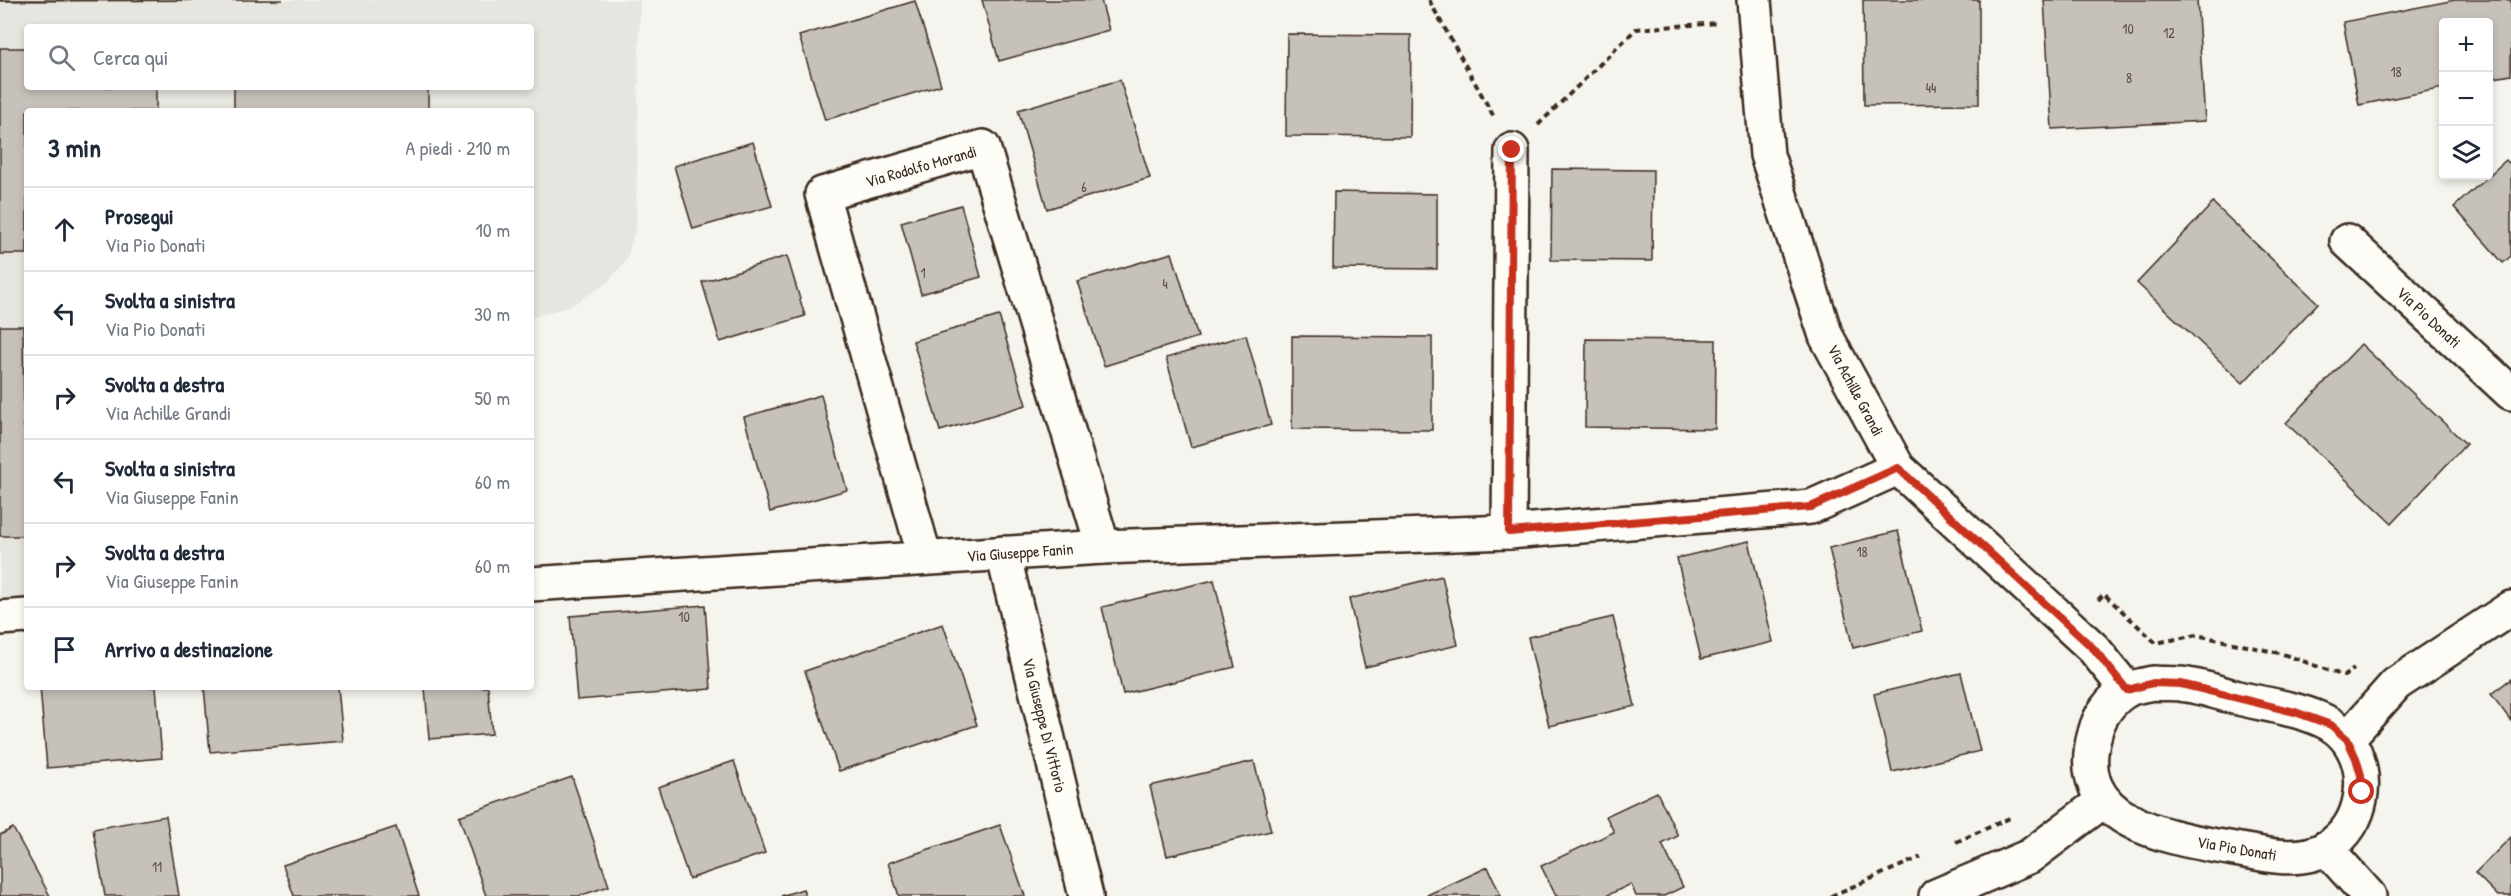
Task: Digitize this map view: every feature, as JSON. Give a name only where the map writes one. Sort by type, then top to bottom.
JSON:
[{"type":"street","name":"Via Achille Grandi","points":[[1754,0],[1767,155],[1826,336],[1898,468],[2094,649],[2127,690]]},
{"type":"street","name":"Via Rodolfo Morandi","points":[[925,558],[822,194],[983,147],[1102,547]]},
{"type":"street","points":[[1509,532],[1512,150]]},
{"type":"street","name":"Via Pio Donati","points":[[2347,241],[2511,393]]},
{"type":"street","name":"Via Giuseppe Fanin","points":[[534,584],[1102,547],[1509,532],[1811,507],[1898,468]]},
{"type":"street","name":"Via Giuseppe Di Vittorio","points":[[1003,553],[1086,896]]},
{"type":"street","points":[[1935,896],[2030,856],[2103,801],[2094,780],[2091,761],[2093,739],[2098,720],[2109,706],[2127,690],[2153,683],[2181,684],[2318,719],[2331,725],[2347,739],[2396,684],[2511,608]]},
{"type":"street","points":[[0,618],[24,616]]},
{"type":"street","name":"Via Pio Donati","points":[[2103,801],[2127,821],[2157,832],[2268,855],[2296,857],[2326,848],[2345,833],[2360,806],[2361,775],[2347,739]]},
{"type":"street","points":[[2326,848],[2369,896]]},
{"type":"path","points":[[1429,0],[1512,150],[1635,29],[1726,22]]},
{"type":"shaded area","points":[[0,0],[640,0],[636,227],[627,259],[607,283],[572,305],[534,317],[534,108],[24,108],[24,628],[0,629]]},
{"type":"building","points":[[0,0],[283,0],[0,1]]},
{"type":"building","points":[[982,0],[1101,0],[1109,30],[999,61]]},
{"type":"building","points":[[1863,0],[1979,0],[1979,104],[1864,105]]},
{"type":"building","points":[[2044,0],[2197,0],[2205,121],[2052,129]]},
{"type":"building","points":[[2455,0],[2511,0],[2511,75],[2493,78],[2493,18],[2439,18],[2439,89],[2359,105],[2343,22]]},
{"type":"building","points":[[915,1],[941,85],[825,120],[799,36]]},
{"type":"building","points":[[1287,34],[1411,35],[1410,137],[1286,136]]},
{"type":"building","points":[[0,48],[24,48],[24,90],[156,90],[156,108],[24,108],[24,254],[0,254]]},
{"type":"building","points":[[1120,80],[1150,178],[1047,209],[1018,110]]},
{"type":"building","points":[[234,90],[428,90],[428,108],[234,108]]},
{"type":"building","points":[[753,142],[772,206],[693,229],[674,166]]},
{"type":"building","points":[[2506,160],[2511,165],[2511,256],[2503,263],[2454,207],[2484,180],[2493,180],[2493,172]]},
{"type":"building","points":[[1552,169],[1653,170],[1652,261],[1551,260]]},
{"type":"building","points":[[1334,192],[1437,194],[1437,269],[1333,268]]},
{"type":"building","points":[[2213,203],[2318,303],[2243,383],[2137,283]]},
{"type":"building","points":[[961,205],[981,277],[921,294],[901,222]]},
{"type":"building","points":[[1172,253],[1198,337],[1104,366],[1077,281]]},
{"type":"building","points":[[787,256],[805,316],[720,342],[702,282]]},
{"type":"building","points":[[999,316],[1026,405],[940,431],[913,341]]},
{"type":"building","points":[[0,326],[23,326],[24,536],[0,536]]},
{"type":"building","points":[[1246,335],[1271,425],[1191,447],[1166,358]]},
{"type":"building","points":[[1292,336],[1432,337],[1432,430],[1292,429]]},
{"type":"building","points":[[1586,339],[1716,340],[1715,429],[1585,427]]},
{"type":"building","points":[[2361,344],[2466,444],[2392,523],[2286,423]]},
{"type":"building","points":[[821,395],[847,490],[770,512],[744,417]]},
{"type":"building","points":[[1898,531],[1922,631],[1853,648],[1829,548]]},
{"type":"building","points":[[1749,541],[1773,642],[1701,659],[1677,558]]},
{"type":"building","points":[[1442,576],[1458,645],[1365,667],[1349,599]]},
{"type":"building","points":[[1214,580],[1235,667],[1123,694],[1102,607]]},
{"type":"building","points":[[705,605],[711,689],[577,700],[570,616]]},
{"type":"building","points":[[1613,617],[1635,706],[1549,726],[1528,637]]},
{"type":"building","points":[[943,624],[977,725],[839,771],[805,671]]},
{"type":"building","points":[[1961,673],[1980,751],[1892,772],[1874,694]]},
{"type":"building","points":[[2511,679],[2511,721],[2491,694]]},
{"type":"building","points":[[40,690],[156,690],[162,758],[47,768]]},
{"type":"building","points":[[204,690],[338,690],[343,741],[210,752]]},
{"type":"building","points":[[425,690],[488,690],[492,734],[429,739]]},
{"type":"building","points":[[734,761],[765,853],[689,879],[658,787]]},
{"type":"building","points":[[1254,761],[1271,831],[1167,856],[1150,786]]},
{"type":"building","points":[[572,777],[609,886],[579,896],[486,896],[459,816]]},
{"type":"building","points":[[1657,792],[1678,836],[1662,844],[1683,887],[1664,896],[1636,896],[1631,884],[1606,896],[1556,896],[1541,866],[1614,832],[1606,816]]},
{"type":"building","points":[[166,816],[179,896],[105,896],[93,829]]},
{"type":"building","points":[[1000,825],[1025,896],[899,896],[888,863]]},
{"type":"building","points":[[396,827],[419,896],[294,896],[283,865]]},
{"type":"building","points":[[13,828],[50,896],[0,896],[0,835]]},
{"type":"building","points":[[2511,837],[2511,896],[2498,896],[2475,873]]},
{"type":"building","points":[[1488,867],[1501,896],[1425,896]]},
{"type":"building","points":[[803,889],[805,896],[781,896]]},
{"type":"route","points":[[1512,150],[1509,532],[1811,507],[1898,468],[2094,649],[2127,690],[2153,683],[2181,684],[2318,719],[2331,725],[2347,739],[2361,775],[2362,792]]}]
